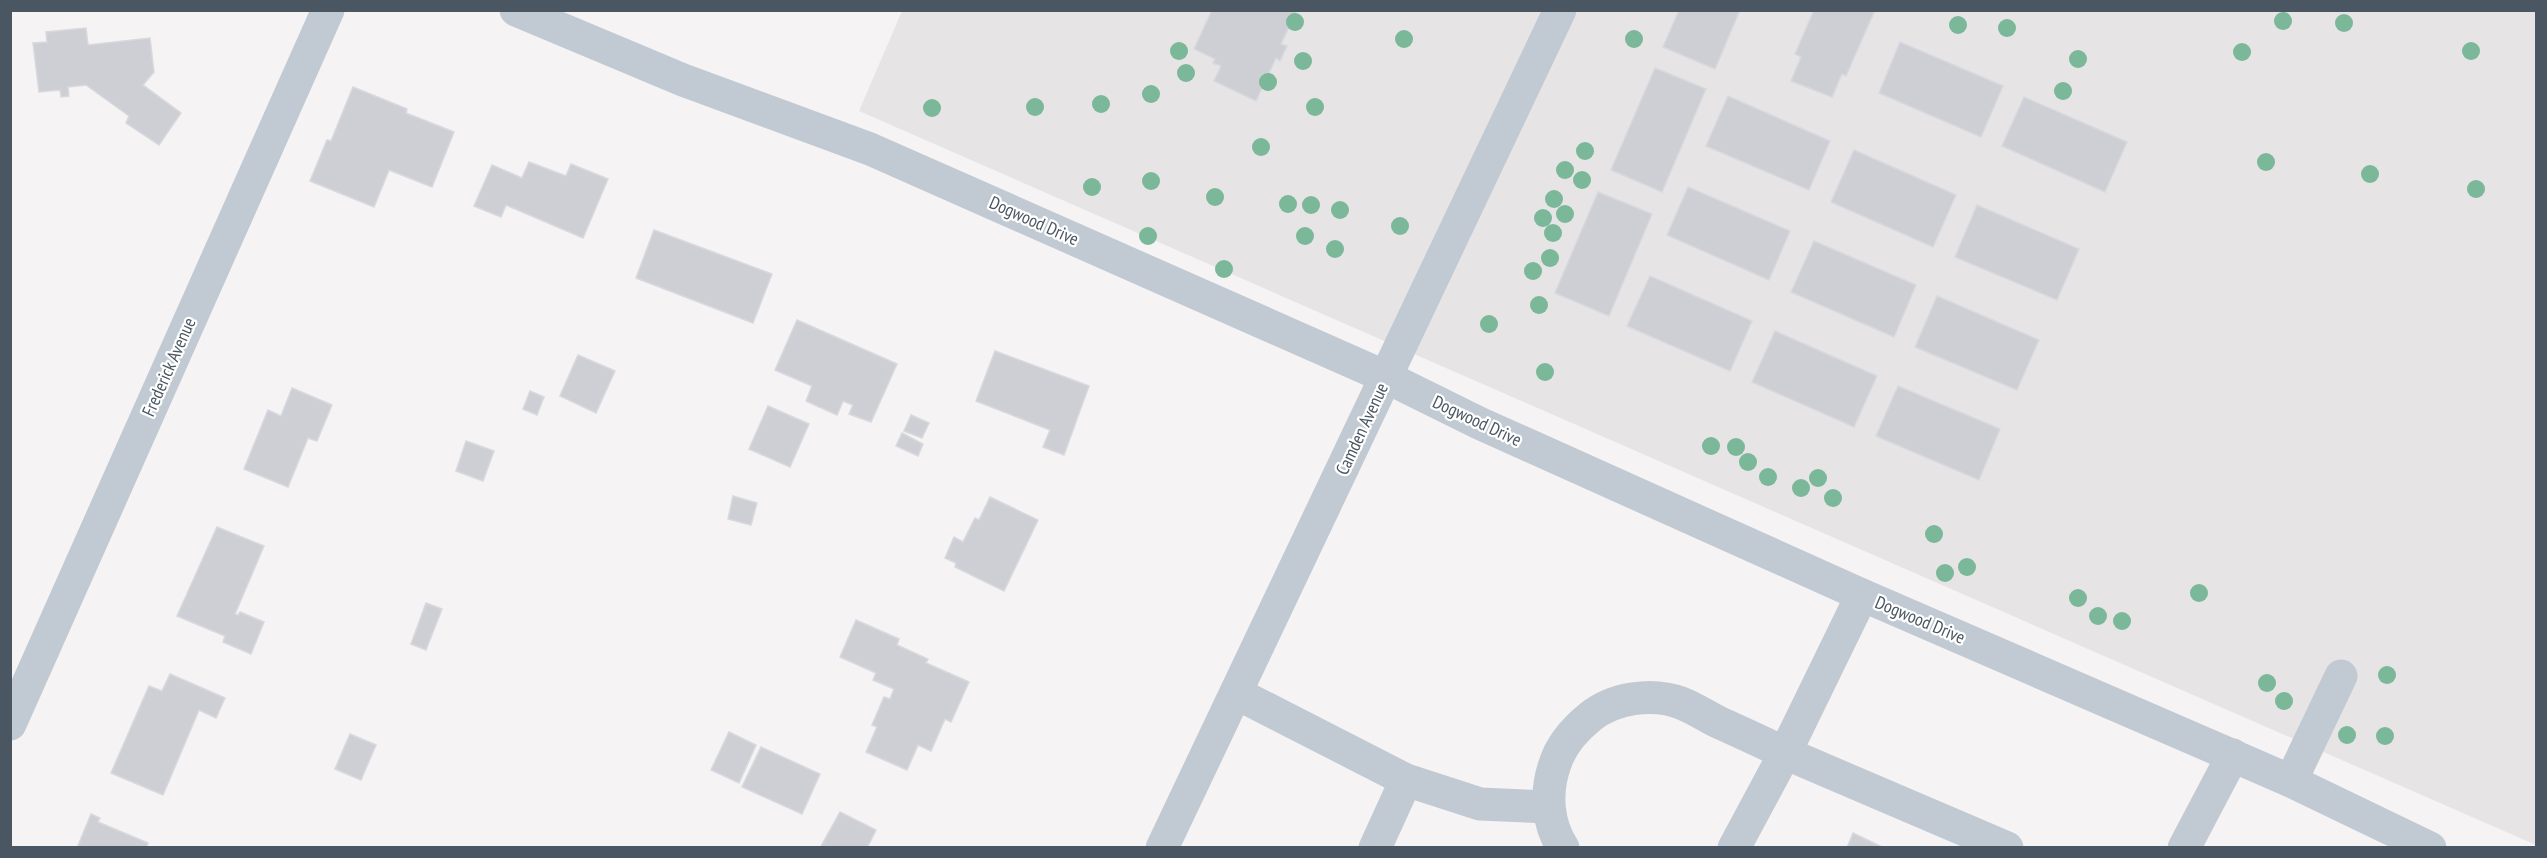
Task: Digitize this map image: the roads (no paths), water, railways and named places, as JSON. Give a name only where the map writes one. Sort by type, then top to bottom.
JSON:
[{"type":"street","name":"Frederick Avenue","points":[[10,724],[328,10]]},
{"type":"street","name":"Dogwood Drive","points":[[516,10],[683,80],[870,149],[1386,377],[1553,456],[1862,595],[2233,755],[2430,848]]},
{"type":"street","name":"Camden Avenue","points":[[1162,848],[1560,10]]},
{"type":"street","points":[[1734,848],[1785,753],[1862,595]]},
{"type":"street","points":[[2291,781],[2341,676]]},
{"type":"street","points":[[1236,693],[1406,780],[1480,804],[1548,807]]},
{"type":"street","points":[[1563,848],[1556,837],[1548,807],[1550,779],[1559,752],[1575,729],[1598,711],[1624,700],[1652,698],[1680,703],[1785,753],[2007,848]]},
{"type":"street","points":[[2184,848],[2233,755]]},
{"type":"street","points":[[1376,848],[1406,780]]}]
